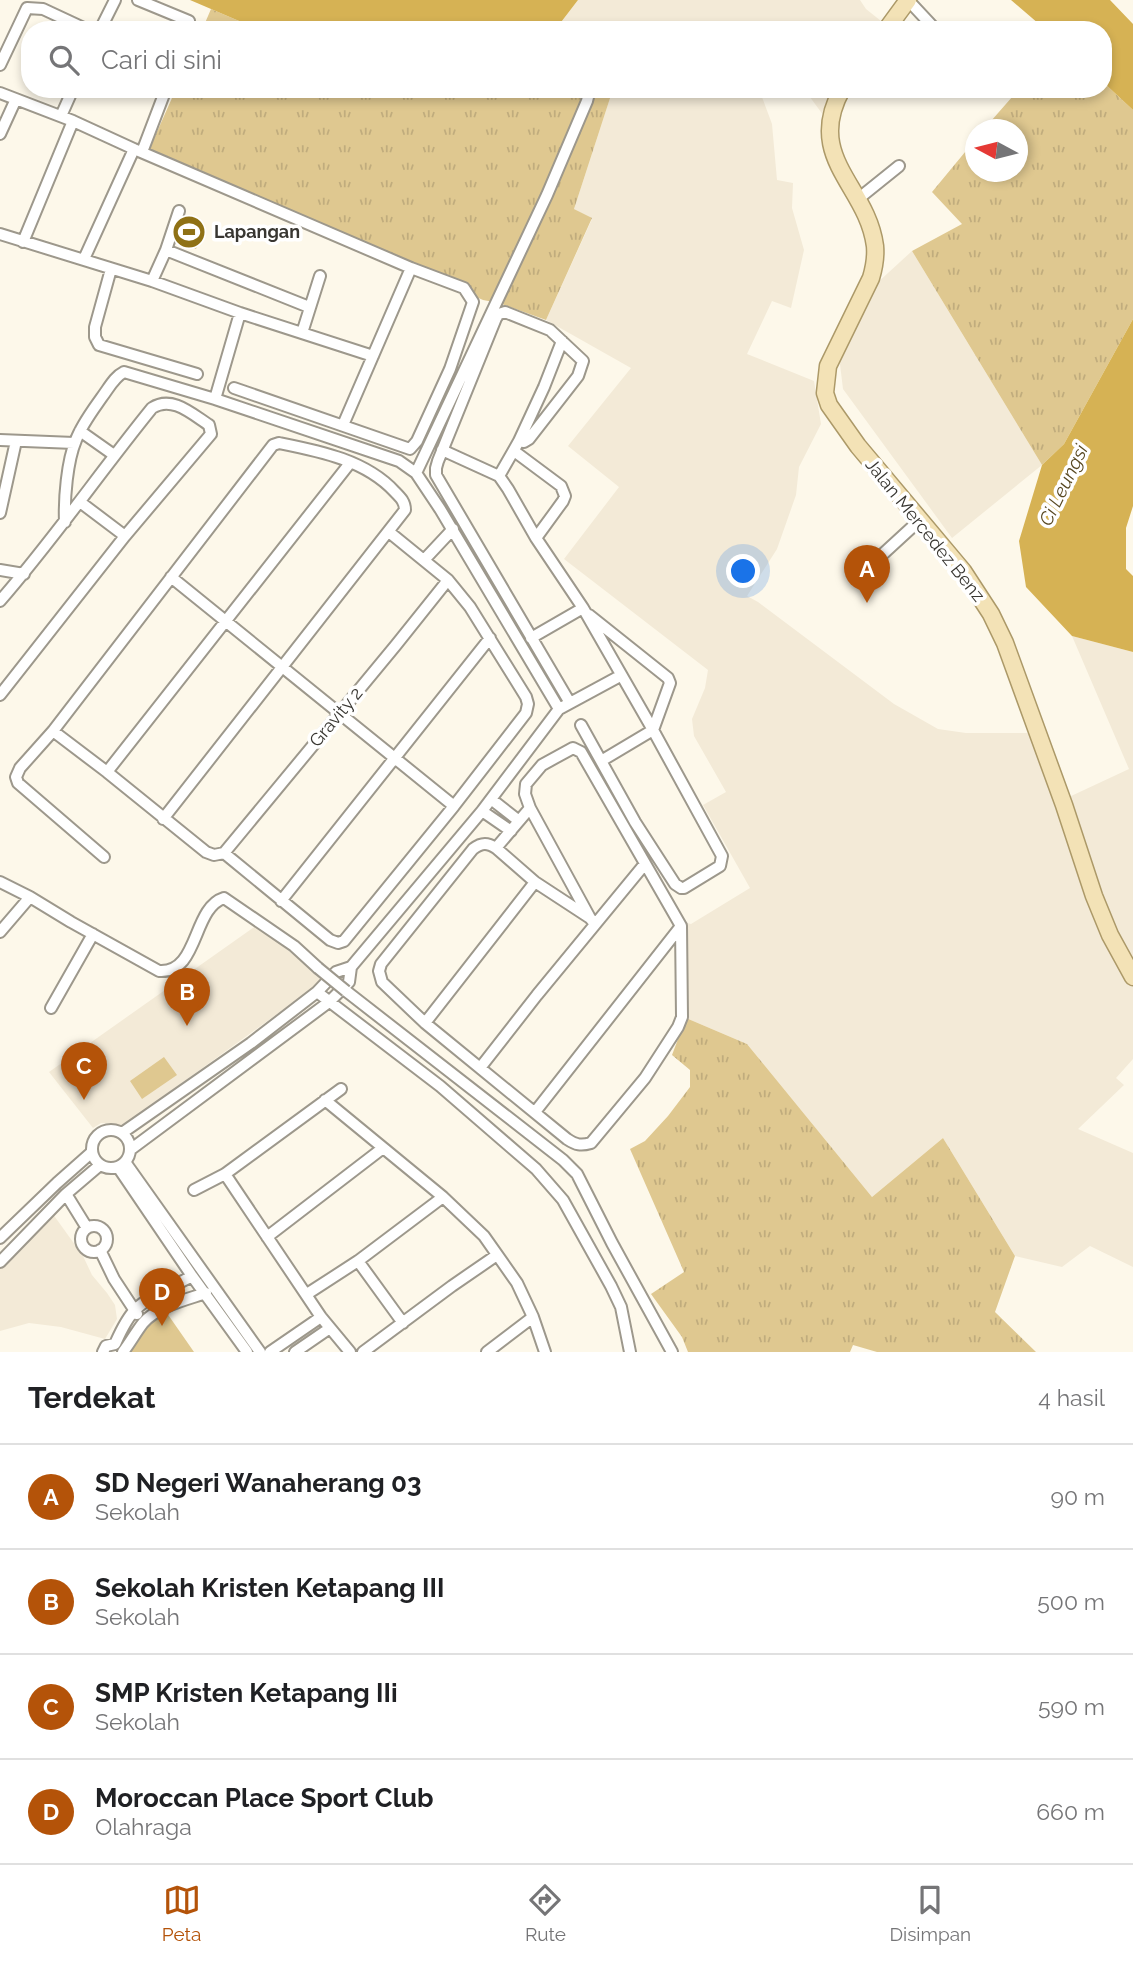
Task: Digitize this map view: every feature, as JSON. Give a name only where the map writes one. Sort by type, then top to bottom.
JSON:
[{"type":"main road","points":[[893,21],[908,0]]},
{"type":"main road","name":"Jalan Mercedez Benz","points":[[838,98],[831,118],[831,146],[872,230],[875,264],[871,278],[828,366],[825,393],[828,405],[858,446],[977,590],[991,614],[1005,643],[1094,896],[1110,935],[1133,977]]},
{"type":"street","points":[[104,21],[115,0]]},
{"type":"street","points":[[138,0],[189,21]]},
{"type":"street","points":[[908,0],[928,21]]},
{"type":"street","points":[[0,65],[27,8],[43,9],[69,21]]},
{"type":"street","points":[[0,93],[73,121],[411,268],[464,288],[473,302],[450,369],[417,441],[410,449],[234,388]]},
{"type":"street","points":[[61,116],[69,98]]},
{"type":"street","points":[[84,259],[162,98]]},
{"type":"street","points":[[416,473],[547,195],[588,98]]},
{"type":"street","points":[[0,134],[16,99]]},
{"type":"street","points":[[23,242],[73,121]]},
{"type":"street","points":[[858,199],[899,166]]},
{"type":"street","points":[[152,281],[166,250],[178,211]]},
{"type":"street","points":[[0,234],[152,281],[373,356]]},
{"type":"street","points":[[166,250],[309,307]]},
{"type":"street","points":[[343,425],[411,268]]},
{"type":"street","points":[[111,269],[95,327],[95,337],[99,345],[197,374]]},
{"type":"street","points":[[302,332],[320,276]]},
{"type":"street","points":[[517,446],[529,439],[581,371],[583,361],[550,330],[505,312],[499,314],[442,450],[436,475],[570,703]]},
{"type":"street","points":[[215,399],[240,313]]},
{"type":"street","points":[[499,476],[517,446],[562,341]]},
{"type":"street","points":[[65,522],[64,503],[74,443],[117,376],[124,372],[215,399],[399,461],[416,473],[453,529],[559,709]]},
{"type":"street","points":[[0,601],[65,522],[152,408],[173,404],[209,425],[211,434],[125,536],[1,694]]},
{"type":"street","points":[[80,431],[114,455]]},
{"type":"street","points":[[0,440],[74,443]]},
{"type":"street","points":[[0,513],[16,441]]},
{"type":"street","points":[[104,858],[18,783],[16,777],[20,768],[53,732],[276,443],[317,450],[385,481],[406,505],[405,510],[163,819]]},
{"type":"street","points":[[517,446],[564,491],[563,501],[536,538]]},
{"type":"street","points":[[442,450],[499,476],[584,610],[653,730],[722,856],[720,866],[684,888],[678,887],[635,822],[582,725]]},
{"type":"street","points":[[107,772],[350,463]]},
{"type":"street","points":[[80,502],[125,536]]},
{"type":"street","points":[[860,575],[920,519]]},
{"type":"street","points":[[425,560],[453,529]]},
{"type":"street","points":[[53,732],[210,854],[224,853],[330,940],[338,943],[344,941],[454,806],[528,707],[526,696],[470,607],[448,580],[389,532]]},
{"type":"street","points":[[0,570],[24,574]]},
{"type":"street","points":[[172,577],[454,806]]},
{"type":"street","name":"Gravity 2","points":[[224,853],[448,580]]},
{"type":"street","points":[[531,638],[584,610]]},
{"type":"street","points":[[584,610],[670,680],[653,730],[601,761]]},
{"type":"street","points":[[282,901],[490,638]]},
{"type":"street","points":[[130,1150],[122,1133],[109,1129],[100,1133],[93,1141],[94,1159],[100,1164],[108,1168],[121,1164],[130,1150],[329,1002],[349,982],[351,967],[482,811],[559,709],[620,676]]},
{"type":"street","points":[[573,748],[581,752],[681,926],[682,1017],[645,1078],[591,1143],[575,1144],[425,1023],[382,982],[379,971],[381,964],[473,849],[482,844],[496,848],[535,882],[593,921],[530,808],[525,794],[526,784],[542,765],[573,748]]},
{"type":"street","points":[[491,799],[519,821]]},
{"type":"street","points":[[496,848],[530,808]]},
{"type":"street","points":[[482,811],[510,831]]},
{"type":"street","points":[[480,1068],[593,921],[644,864]]},
{"type":"street","points":[[0,882],[157,970],[168,971],[181,963],[206,914],[217,901],[224,898],[294,946],[346,991],[563,1160],[577,1174],[617,1254],[672,1352]]},
{"type":"street","points":[[425,1023],[535,882]]},
{"type":"street","points":[[0,932],[30,897]]},
{"type":"street","points":[[535,1112],[681,926]]},
{"type":"street","points":[[51,1008],[93,934]]},
{"type":"street","points":[[122,1133],[251,1043],[317,992],[335,972],[351,967]]},
{"type":"street","points":[[317,992],[440,1086],[537,1169],[563,1200],[611,1286],[621,1307],[630,1352]]},
{"type":"street","points":[[194,1190],[225,1174],[341,1089]]},
{"type":"street","points":[[325,1100],[443,1197],[484,1236],[517,1283],[545,1352]]},
{"type":"street","points":[[267,1237],[383,1147]]},
{"type":"street","points":[[0,1238],[92,1152]]},
{"type":"street","points":[[0,1262],[66,1194],[100,1164]]},
{"type":"street","points":[[121,1164],[192,1276],[247,1352]]},
{"type":"street","points":[[121,1164],[260,1352]]},
{"type":"street","points":[[225,1174],[321,1317],[350,1352]]},
{"type":"street","points":[[66,1194],[87,1228]]},
{"type":"street","points":[[307,1294],[358,1261],[443,1197]]},
{"type":"street","points":[[95,1226],[105,1232],[107,1240],[100,1250],[88,1251],[83,1245],[81,1237],[87,1228],[95,1226]]},
{"type":"street","points":[[100,1250],[114,1279],[144,1322]]},
{"type":"street","points":[[363,1352],[497,1255]]},
{"type":"street","points":[[358,1261],[403,1323]]},
{"type":"street","points":[[120,1349],[124,1325],[134,1311],[153,1297],[192,1276]]},
{"type":"street","points":[[120,1349],[144,1322],[165,1308],[206,1293]]},
{"type":"street","points":[[270,1352],[321,1317]]},
{"type":"street","points":[[487,1352],[533,1317]]},
{"type":"street","points":[[295,1352],[330,1328]]},
{"type":"street","points":[[103,1352],[106,1346],[120,1349]]},
{"type":"shaded area","points":[[578,0],[860,0],[866,9],[881,21],[562,21]]},
{"type":"shaded area","points":[[610,98],[762,98],[772,124],[777,180],[793,183],[792,208],[804,250],[791,308],[772,301],[747,354],[814,381],[821,424],[799,467],[796,495],[777,549],[747,596],[894,704],[938,729],[966,733],[1042,733],[1069,797],[1129,769],[1072,636],[1133,652],[1133,1059],[1116,1078],[1124,1085],[1078,1129],[1133,1153],[1133,1267],[1090,1246],[1062,1267],[1015,1256],[943,1138],[872,1197],[747,1044],[686,1018],[682,922],[691,924],[750,888],[703,805],[726,792],[694,736],[692,719],[705,688],[708,670],[564,559],[619,487],[568,446],[631,368],[546,320],[592,219],[574,209]]},
{"type":"shaded area","points":[[811,98],[843,98],[832,127]]},
{"type":"shaded area","points":[[912,251],[1042,465],[952,538],[843,389],[839,356],[876,284]]},
{"type":"shaded area","points":[[257,925],[324,980],[121,1127],[101,1123],[93,1128],[49,1072]]},
{"type":"shaded area","points":[[50,1210],[115,1305],[117,1319],[105,1339],[61,1327],[29,1323],[0,1331],[0,1260]]},
{"type":"green space","points":[[211,9],[239,21],[206,21]]},
{"type":"green space","points":[[1112,90],[1133,110],[1133,319],[1064,444],[1042,465],[912,251],[962,224],[932,192],[965,152],[965,182],[1028,182],[1028,119],[993,119],[1011,98],[1112,98]]},
{"type":"green space","points":[[172,98],[610,98],[574,209],[592,218],[546,320],[483,300],[148,152]]},
{"type":"green space","name":"Lapangan","points":[[182,217],[205,225],[196,249],[173,238]]},
{"type":"green space","points":[[686,1018],[747,1044],[872,1197],[943,1138],[1015,1256],[995,1312],[1036,1352],[877,1352],[853,1345],[850,1352],[688,1352],[682,1337],[651,1294],[684,1272],[630,1149],[645,1141],[690,1087],[690,1070],[672,1055]]},
{"type":"green space","points":[[164,1057],[177,1075],[142,1099],[130,1081]]},
{"type":"green space","points":[[162,1306],[194,1352],[126,1352],[132,1347]]},
{"type":"water","points":[[190,0],[578,0],[562,21],[239,21]]},
{"type":"water","points":[[1011,0],[1110,0],[1133,24],[1133,110],[1112,90],[1112,21],[1036,21]]},
{"type":"water","name":"Ci Leungsi","points":[[1133,319],[1133,506],[1126,528],[1126,569],[1133,576],[1133,652],[1072,636],[1026,587],[1019,541],[1042,465],[1064,444]]},
{"type":"place","name":"Lapangan","points":[[189,232]]},
{"type":"place","name":"SD Negeri Wanaherang 03","points":[[867,603]]},
{"type":"place","name":"Sekolah Kristen Ketapang III","points":[[187,1026]]},
{"type":"place","name":"SMP Kristen Ketapang IIi","points":[[84,1100]]},
{"type":"place","name":"Moroccan Place Sport Club","points":[[162,1326]]}]
